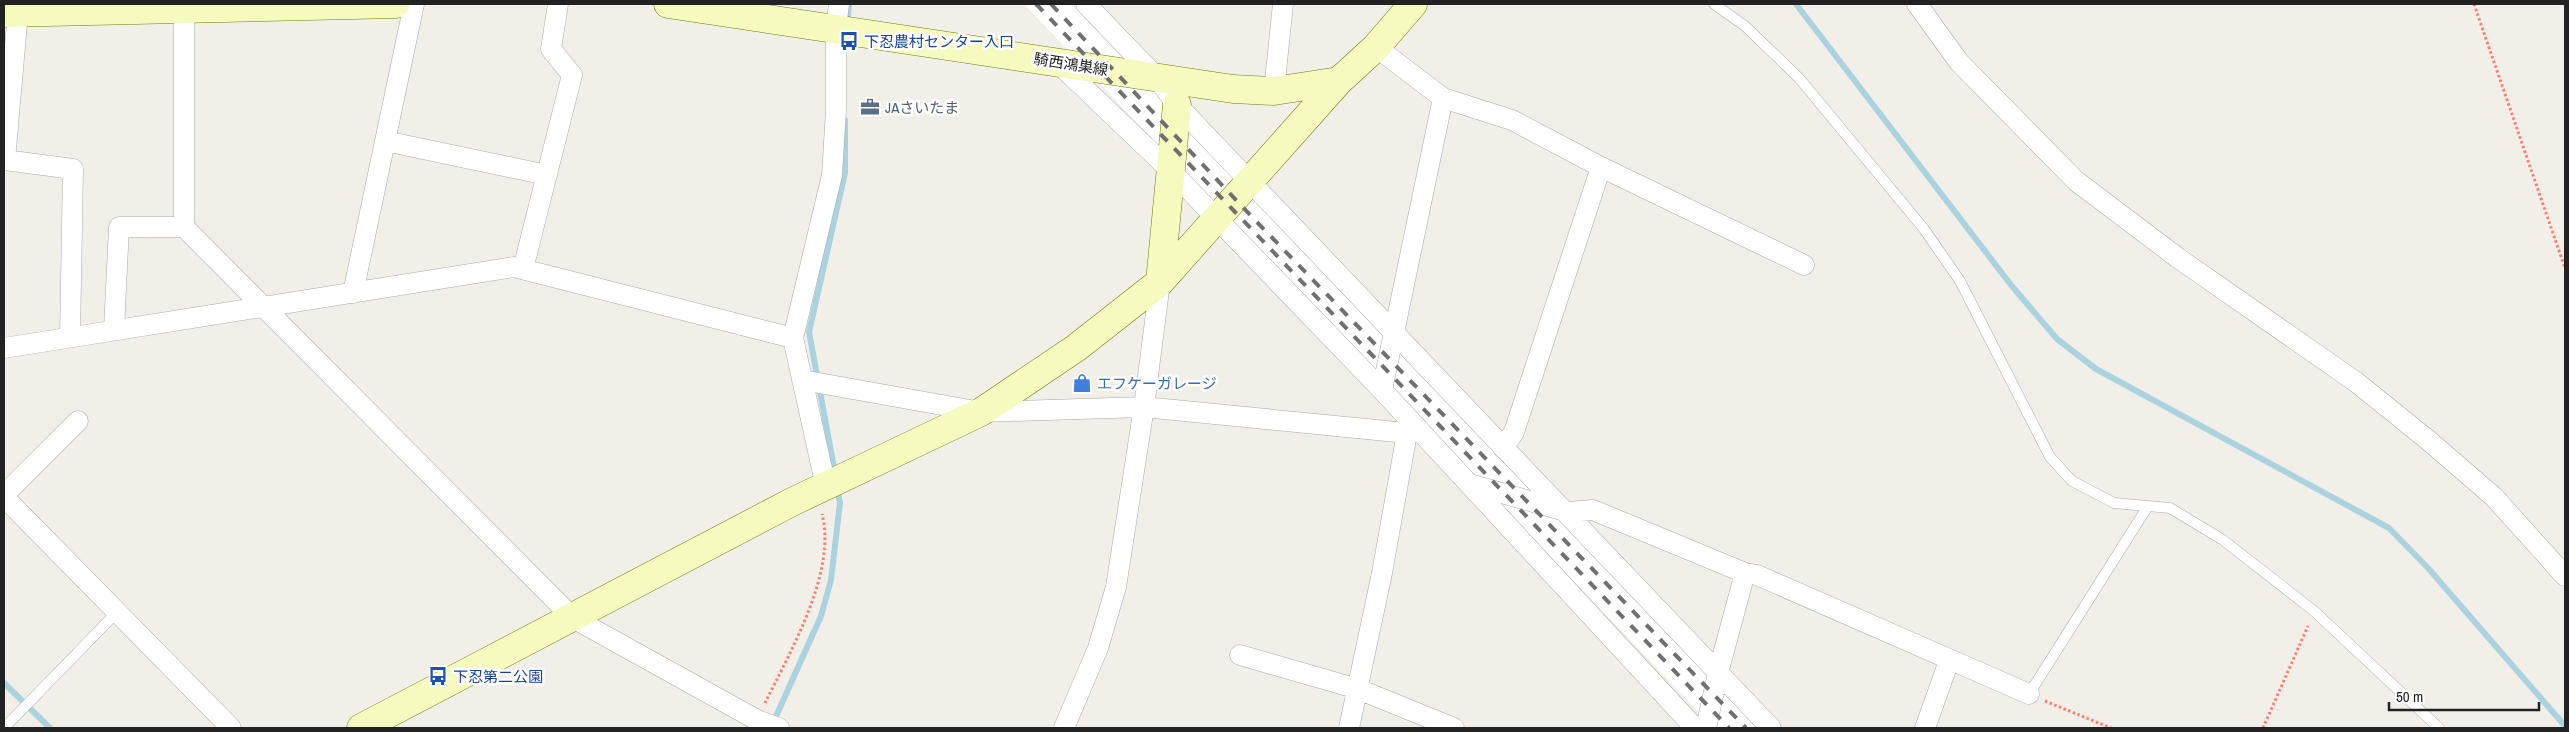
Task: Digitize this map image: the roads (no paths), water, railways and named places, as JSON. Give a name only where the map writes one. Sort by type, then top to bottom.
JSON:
[{"type":"street","points":[[70,337],[73,169],[4,160],[11,12],[395,4]]},
{"type":"street","points":[[352,293],[414,4]]},
{"type":"street","points":[[523,269],[572,75],[551,49],[558,4]]},
{"type":"street","name":"騎西鴻巣線","points":[[668,4],[841,23],[1056,61],[1233,89],[1274,91],[1339,81]]},
{"type":"street","points":[[1086,4],[1156,77],[1177,105],[1395,332],[1503,448],[1568,512],[1771,728]]},
{"type":"street","points":[[1274,91],[1284,4]]},
{"type":"street","points":[[361,728],[821,489],[981,412],[1076,348],[1160,282],[1339,81],[1376,47],[1414,4]]},
{"type":"street","points":[[1917,4],[1959,62],[2076,181],[2178,258],[2356,382],[2428,440],[2494,497],[2565,576]]},
{"type":"street","points":[[184,9],[184,227]]},
{"type":"street","points":[[821,489],[793,338],[832,174],[841,23]]},
{"type":"street","points":[[1376,47],[1443,98],[1512,120],[1602,167],[1804,265]]},
{"type":"street","points":[[1056,61],[1171,170],[1382,390],[1411,429],[1470,484],[1695,728]]},
{"type":"street","points":[[1382,390],[1443,98]]},
{"type":"street","points":[[1064,728],[1098,648],[1116,588],[1144,407],[1160,282],[1177,105]]},
{"type":"street","points":[[384,141],[547,175]]},
{"type":"street","points":[[1503,448],[1514,432],[1602,167]]},
{"type":"street","points":[[114,330],[119,227],[184,227],[573,618],[757,720],[779,728]]},
{"type":"street","points":[[4,348],[266,308],[514,267],[793,338]]},
{"type":"street","points":[[802,380],[981,412],[1144,407],[1411,429]]},
{"type":"street","points":[[78,421],[4,496],[231,728]]},
{"type":"street","points":[[1349,728],[1411,429]]},
{"type":"street","points":[[1470,484],[1568,512],[1593,510],[1745,573],[1757,575],[1949,661],[2029,694]]},
{"type":"street","points":[[1706,728],[1718,673],[1745,573]]},
{"type":"street","points":[[1240,655],[1358,689],[1454,728]]},
{"type":"street","points":[[1925,728],[1949,661]]},
{"type":"lane","points":[[1714,4],[1745,26],[1799,78],[1924,229],[1960,280],[2050,457],[2072,481],[2114,503],[2170,508],[2223,540],[2314,611],[2440,728]]},
{"type":"lane","points":[[2029,694],[2148,506]]},
{"type":"lane","points":[[4,728],[118,611]]},
{"type":"waterway","points":[[847,25],[849,4]]},
{"type":"waterway","points":[[1796,4],[2011,285],[2057,339],[2096,369],[2389,528],[2428,568],[2565,726]]},
{"type":"waterway","points":[[835,473],[809,332],[845,173],[845,120]]},
{"type":"waterway","points":[[773,723],[821,616],[831,580],[840,503],[837,488]]},
{"type":"waterway","points":[[4,683],[50,728]]},
{"type":"railway","points":[[1036,4],[1729,728]]},
{"type":"railway","points":[[1051,4],[1255,220],[1746,728]]},
{"type":"place","name":"下忍農村センター入口","points":[[849,41]]},
{"type":"place","name":"JAさいたま","points":[[870,107]]},
{"type":"place","name":"エフケーガレージ","points":[[1082,383]]},
{"type":"place","name":"下忍第二公園","points":[[438,676]]}]
